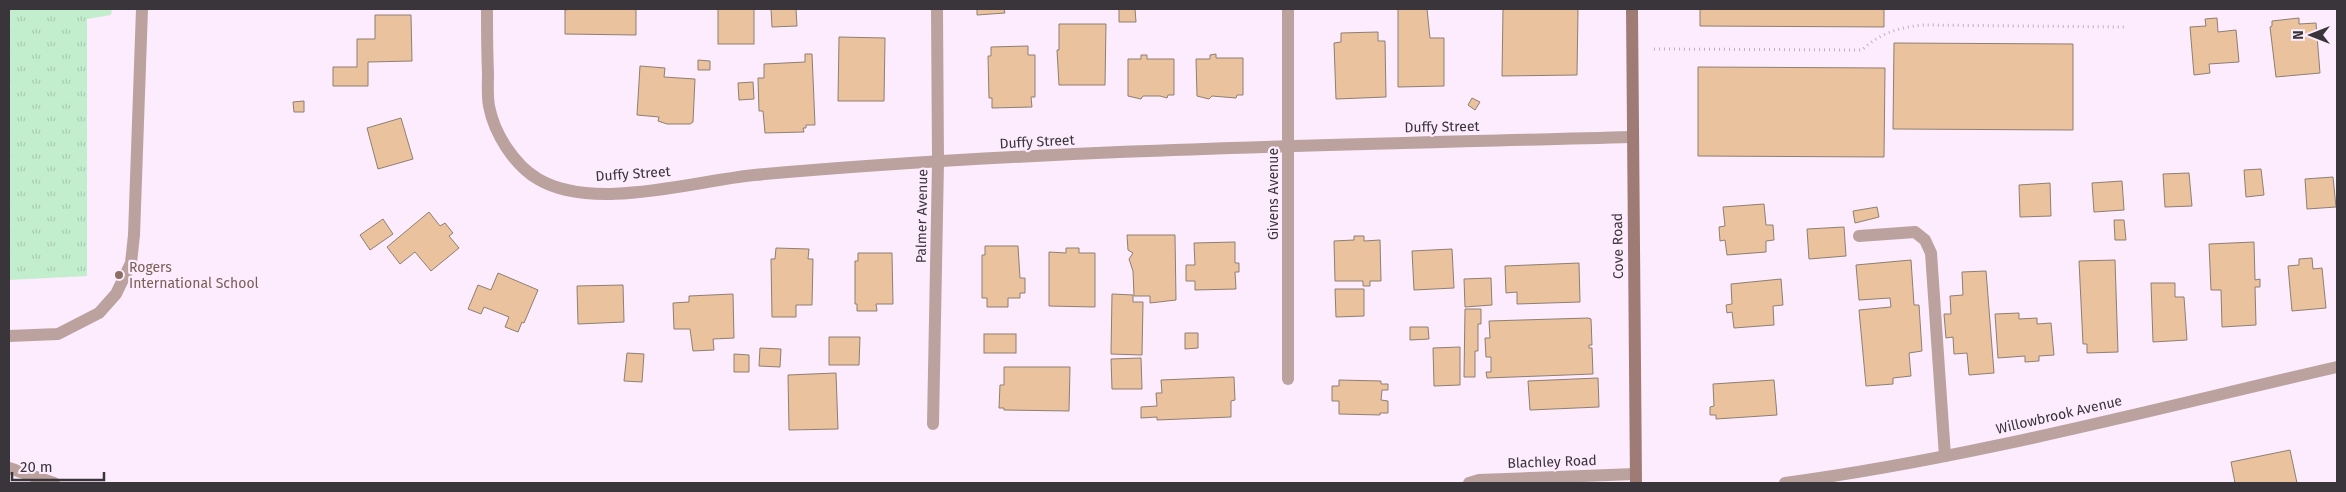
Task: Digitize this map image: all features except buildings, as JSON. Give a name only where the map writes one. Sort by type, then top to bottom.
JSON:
[{"type":"main road","name":"Cove Road","points":[[1632,9],[1636,479]]},
{"type":"street","points":[[9,336],[58,334],[99,313],[116,294],[131,263],[134,235],[142,9]]},
{"type":"street","name":"Duffy Street","points":[[487,9],[489,106],[499,133],[513,157],[538,179],[567,190],[602,194],[751,176],[938,162],[1288,146],[1632,137]]},
{"type":"street","name":"Palmer Avenue","points":[[933,424],[938,162],[937,9]]},
{"type":"street","name":"Givens Avenue","points":[[1288,9],[1288,379]]},
{"type":"street","points":[[1860,236],[1915,232],[1925,240],[1931,253],[1945,456]]},
{"type":"street","name":"Willowbrook Avenue","points":[[1785,483],[1882,469],[1945,456],[2337,367]]},
{"type":"street","points":[[9,468],[54,483]]},
{"type":"street","name":"Blachley Road","points":[[1469,483],[1479,480],[1636,479]]},
{"type":"path","points":[[1632,49],[1862,50],[1873,39],[1900,27],[1924,25],[2124,27]]},
{"type":"green space","points":[[9,9],[112,9],[111,15],[87,19],[87,276],[9,280]]},
{"type":"place","name":"Rogers International School","points":[[119,275]]}]
